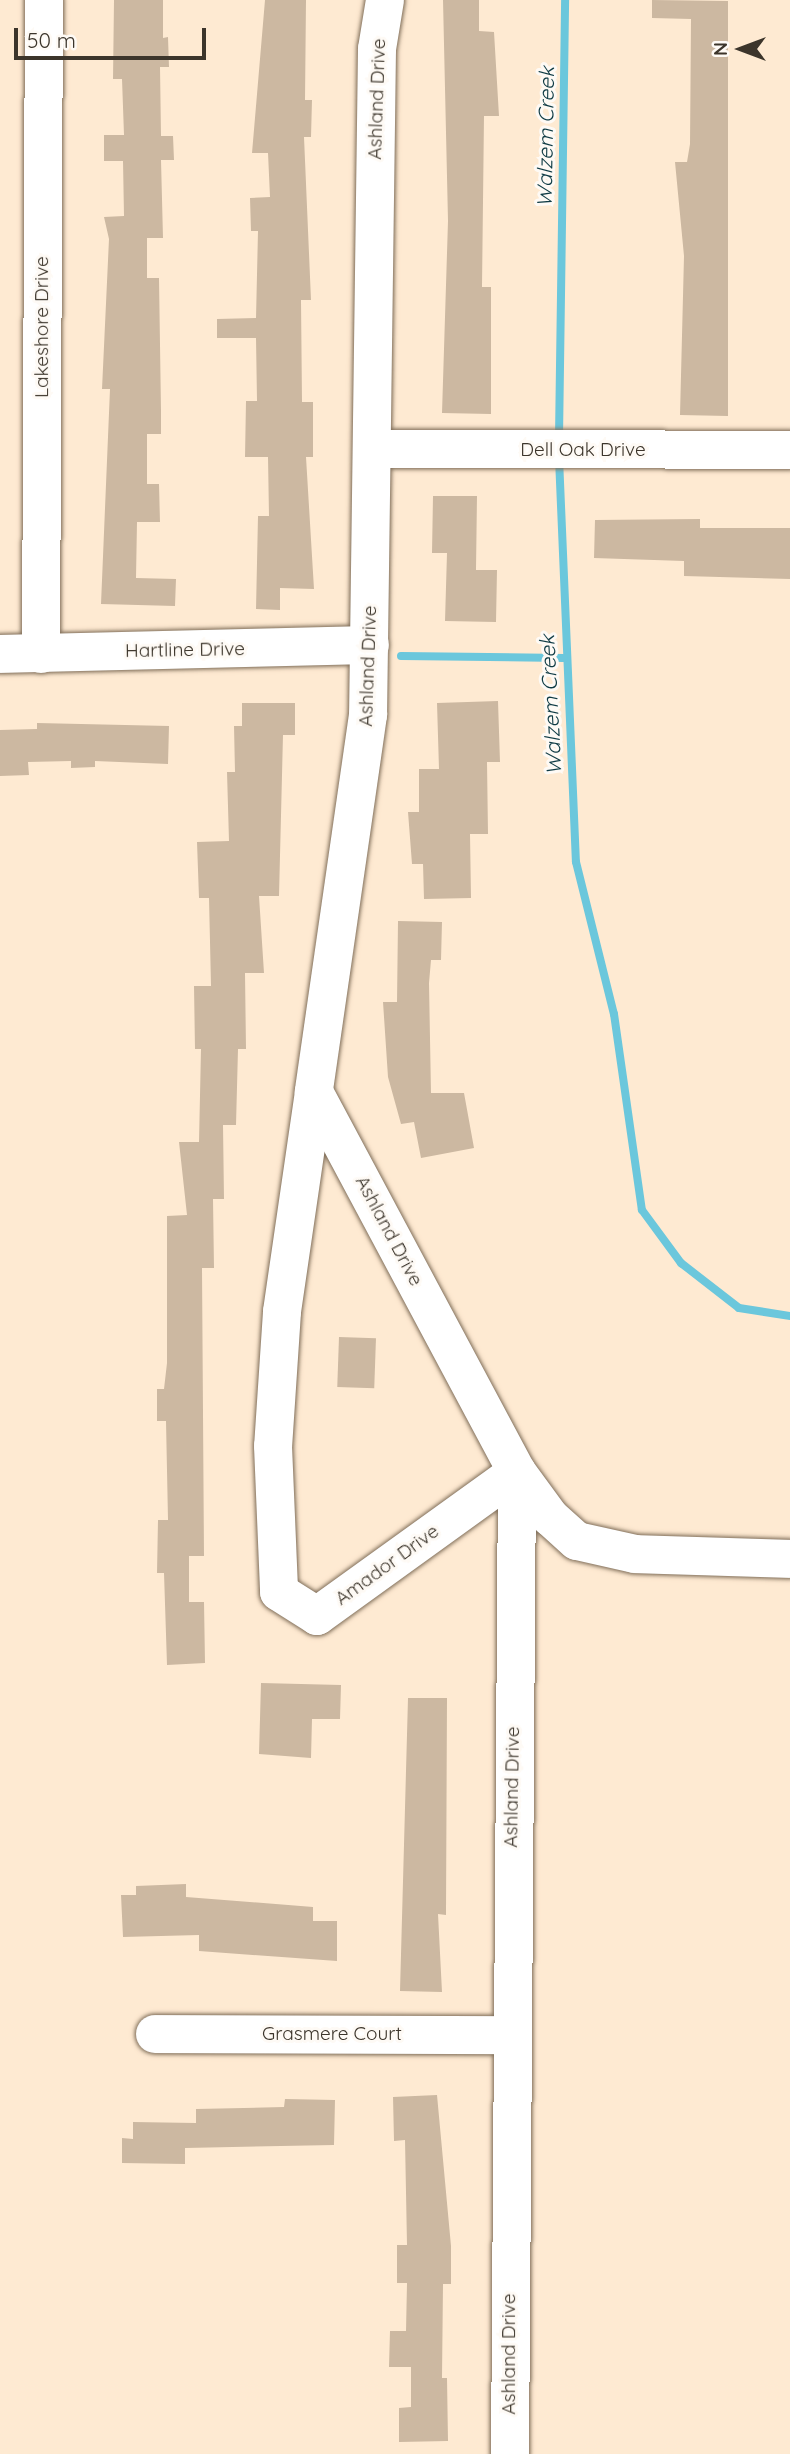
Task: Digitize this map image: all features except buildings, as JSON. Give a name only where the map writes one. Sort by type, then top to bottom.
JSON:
[{"type":"street","name":"Lakeshore Drive","points":[[41,654],[44,0]]},
{"type":"street","name":"Ashland Drive","points":[[385,0],[375,143],[376,449],[368,715],[314,1092],[517,1472],[509,2035],[510,2454]]},
{"type":"street","name":"Dell Oak Drive","points":[[376,449],[790,450]]},
{"type":"street","name":"Hartline Drive","points":[[0,654],[370,645]]},
{"type":"street","name":"Amador Drive","points":[[314,1092],[281,1325],[273,1446],[279,1592],[317,1616],[517,1472]]},
{"type":"street","points":[[517,1472],[577,1541],[635,1554],[790,1559]]},
{"type":"street","name":"Grasmere Court","points":[[155,2034],[509,2035]]},
{"type":"waterway","name":"Walzem Creek","points":[[559,438],[565,0]]},
{"type":"waterway","name":"Walzem Creek","points":[[559,458],[576,862],[614,1014],[642,1210],[681,1263],[739,1308],[790,1316]]},
{"type":"waterway","points":[[401,656],[564,658]]}]
